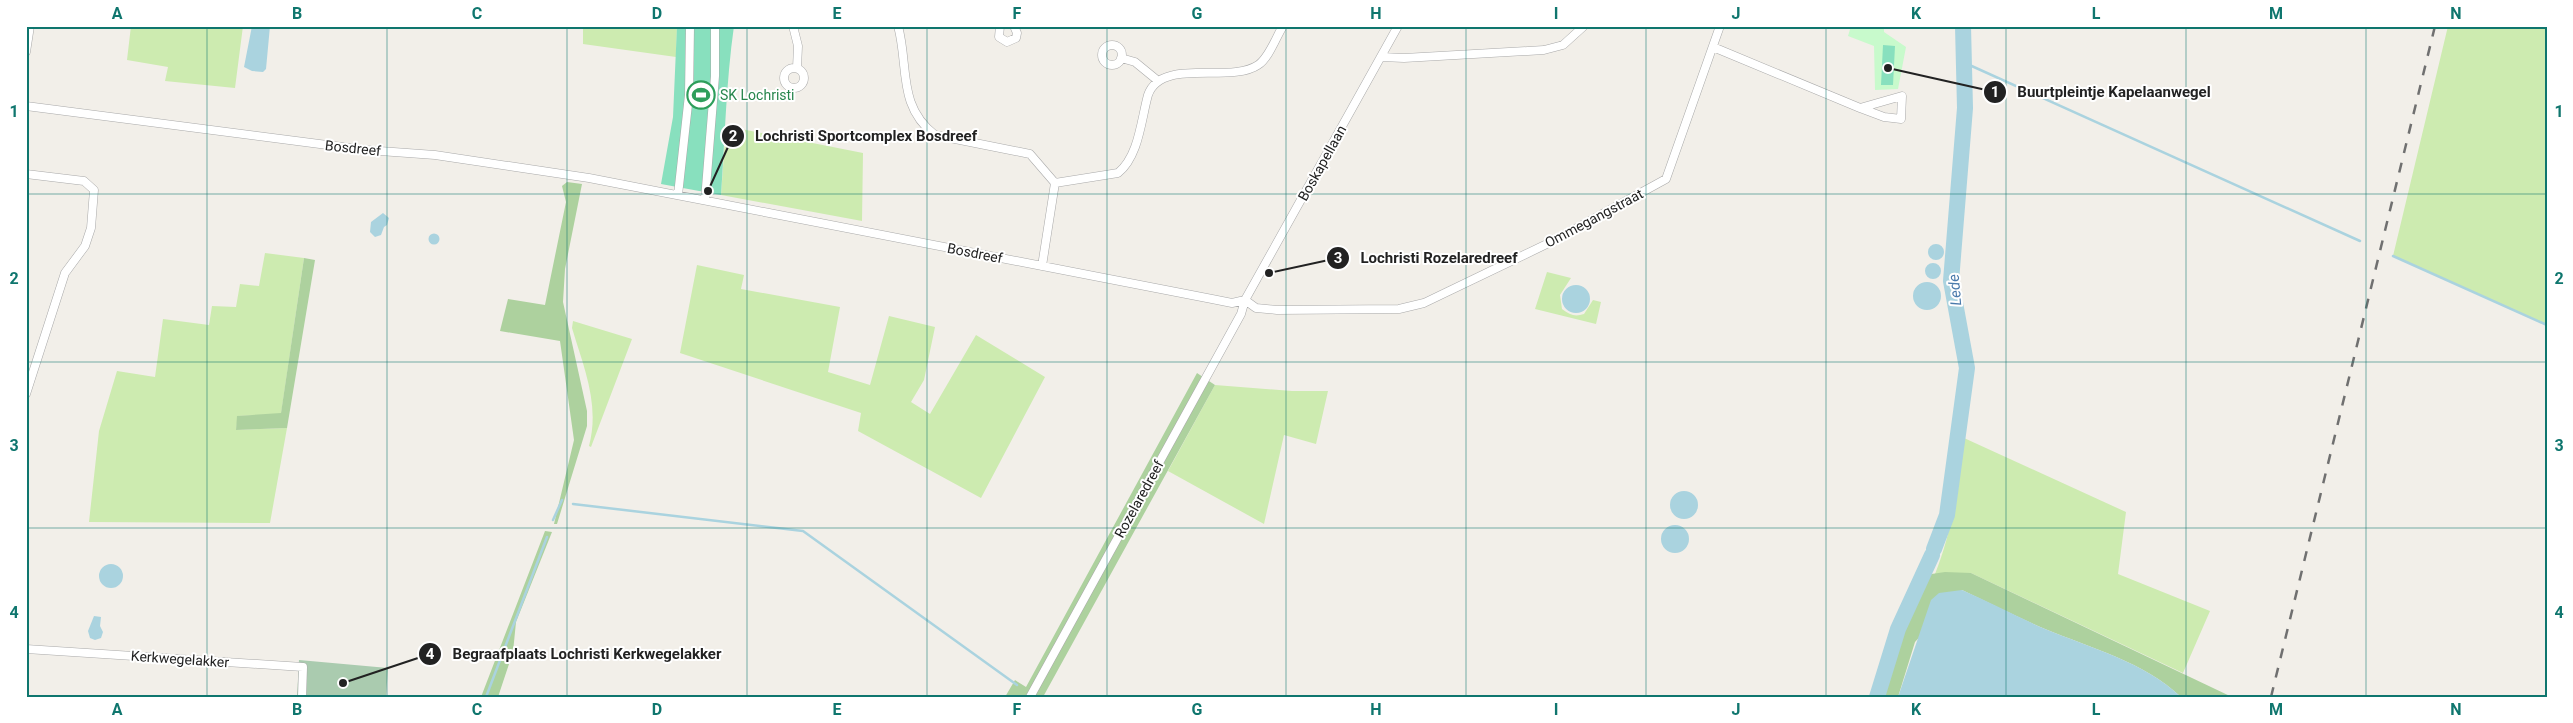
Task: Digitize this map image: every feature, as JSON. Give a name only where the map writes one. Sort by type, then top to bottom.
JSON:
[{"type":"street","points":[[26,52],[30,26]]},
{"type":"street","points":[[678,195],[690,95],[690,26]]},
{"type":"street","points":[[704,200],[715,76],[715,26]]},
{"type":"street","points":[[793,26],[798,46],[797,68]]},
{"type":"street","points":[[898,26],[904,45],[905,87],[917,119],[935,135],[1030,154],[1055,183],[1042,266]]},
{"type":"street","points":[[1000,26],[999,36],[1007,42],[1016,38],[1017,33],[1014,26]]},
{"type":"street","points":[[1055,183],[1118,173],[1126,166],[1132,155],[1150,87],[1157,80],[1171,76],[1245,70],[1258,65],[1283,26]]},
{"type":"street","points":[[1382,57],[1404,58],[1544,50],[1563,45],[1584,26]]},
{"type":"street","name":"Ommegangstraat","points":[[1245,300],[1256,308],[1277,310],[1399,310],[1424,303],[1554,241],[1666,179],[1720,26]]},
{"type":"street","name":"Boskapellaan","points":[[1245,300],[1382,57],[1396,27]]},
{"type":"street","points":[[1713,47],[1860,108],[1884,117],[1901,119],[1902,96],[1860,108]]},
{"type":"street","points":[[1121,58],[1135,62],[1157,80]]},
{"type":"street","name":"Bosdreef","points":[[26,106],[366,150],[435,155],[590,178],[1232,303],[1245,300]]},
{"type":"street","points":[[26,174],[84,182],[94,190],[95,197],[91,228],[85,246],[65,273],[29,374],[26,394]]},
{"type":"street","name":"Rozelaredreef","points":[[1030,697],[1241,314],[1245,300]]},
{"type":"street","name":"Kerkwegelakker","points":[[26,649],[303,667],[302,697]]},
{"type":"green space","points":[[131,26],[243,26],[235,88],[165,81],[168,67],[127,60]]},
{"type":"green space","points":[[583,26],[677,26],[676,57],[583,44]]},
{"type":"green space","name":"SK Lochristi","points":[[677,26],[734,26],[727,89],[721,195],[661,184],[673,117]]},
{"type":"green space","points":[[1851,26],[1884,26],[1884,32],[1906,47],[1898,89],[1875,90],[1874,46],[1848,36]]},
{"type":"green space","points":[[2448,26],[2547,26],[2547,325],[2393,256]]},
{"type":"green space","points":[[1883,45],[1895,46],[1893,85],[1881,85]]},
{"type":"green space","points":[[726,126],[863,153],[862,221],[721,195]]},
{"type":"green space","points":[[567,182],[582,184],[565,269],[563,302],[587,411],[587,426],[557,524],[554,524],[574,440],[560,341],[500,331],[508,299],[545,305],[566,202],[562,186]]},
{"type":"green space","points":[[265,253],[304,258],[281,414],[238,416],[236,430],[287,428],[270,523],[89,522],[99,431],[117,371],[155,377],[163,319],[209,325],[212,306],[236,307],[240,284],[259,286]]},
{"type":"green space","points":[[304,258],[315,260],[287,428],[236,430],[237,416],[281,413]]},
{"type":"green space","points":[[697,265],[744,275],[741,289],[840,307],[828,372],[870,385],[889,316],[935,327],[924,380],[911,402],[930,414],[976,335],[1045,377],[981,498],[858,431],[861,413],[680,353]]},
{"type":"green space","points":[[1547,272],[1571,278],[1560,295],[1562,309],[1568,313],[1573,315],[1584,314],[1593,300],[1601,302],[1596,324],[1535,309]]},
{"type":"green space","points":[[573,321],[632,339],[591,447],[589,446],[593,416],[592,401],[586,372],[572,328]]},
{"type":"green space","points":[[1197,373],[1215,385],[1043,697],[1005,697],[1015,680],[1026,687]]},
{"type":"green space","points":[[1215,385],[1292,391],[1328,391],[1316,444],[1284,435],[1264,524],[1168,471]]},
{"type":"green space","points":[[1964,438],[2126,512],[2118,574],[2210,611],[2183,673],[1971,573],[1935,574],[1951,524]]},
{"type":"green space","points":[[545,531],[552,532],[516,622],[513,652],[498,697],[481,697]]},
{"type":"green space","points":[[1945,572],[1971,573],[2232,697],[2181,697],[2151,674],[2134,665],[2035,624],[1962,590],[1915,642],[1898,697],[1870,697],[1891,634],[1918,576]]},
{"type":"green space","points":[[299,660],[388,668],[386,697],[297,697]]},
{"type":"water","points":[[252,26],[270,26],[266,69],[263,72],[252,71],[244,67]]},
{"type":"water","points":[[383,213],[389,218],[387,225],[384,227],[381,235],[375,237],[370,232],[371,222]]},
{"type":"water","points":[[434,233],[440,239],[434,245],[428,239]]},
{"type":"water","points":[[1933,244],[1939,244],[1944,249],[1942,258],[1933,260],[1928,255],[1928,249]]},
{"type":"water","points":[[1930,263],[1936,263],[1941,268],[1939,277],[1930,279],[1925,274],[1925,268]]},
{"type":"water","points":[[1927,282],[1937,286],[1941,296],[1937,306],[1927,310],[1917,306],[1913,296],[1917,286]]},
{"type":"water","points":[[1576,285],[1586,289],[1590,299],[1586,309],[1576,313],[1566,309],[1562,299],[1566,289]]},
{"type":"water","points":[[1684,491],[1694,495],[1698,505],[1694,515],[1684,519],[1674,515],[1670,505],[1674,495]]},
{"type":"water","points":[[1675,525],[1685,529],[1689,539],[1685,549],[1675,553],[1665,549],[1661,539],[1665,529]]},
{"type":"water","points":[[111,564],[120,567],[123,576],[120,585],[111,588],[102,585],[99,576],[102,567]]},
{"type":"water","points":[[1962,590],[2045,629],[2134,665],[2151,674],[2181,697],[1898,697],[1931,600],[1939,593]]},
{"type":"water","points":[[94,616],[101,617],[100,626],[103,632],[101,638],[95,640],[90,638],[88,631]]},
{"type":"waterway","name":"Lede","points":[[1934,549],[1947,515],[1967,368],[1951,281],[1965,108],[1963,26]]},
{"type":"waterway","points":[[1965,63],[2360,241]]},
{"type":"waterway","points":[[2393,256],[2547,325]]},
{"type":"waterway","points":[[553,520],[562,500]]},
{"type":"waterway","points":[[573,504],[803,531],[1017,685]]},
{"type":"waterway","points":[[486,697],[547,537]]},
{"type":"waterway","name":"Lede","points":[[1877,697],[1898,629],[1932,555]]},
{"type":"railway","points":[[2271,697],[2435,26]]},
{"type":"place","name":"Buurtpleintje Kapelaanwegel","points":[[1888,68]]},
{"type":"place","name":"SK Lochristi","points":[[701,95]]},
{"type":"place","name":"Lochristi Sportcomplex Bosdreef","points":[[708,191]]},
{"type":"place","name":"Lochristi Rozelaredreef","points":[[1269,273]]},
{"type":"place","name":"Begraafplaats Lochristi Kerkwegelakker","points":[[343,683]]}]
